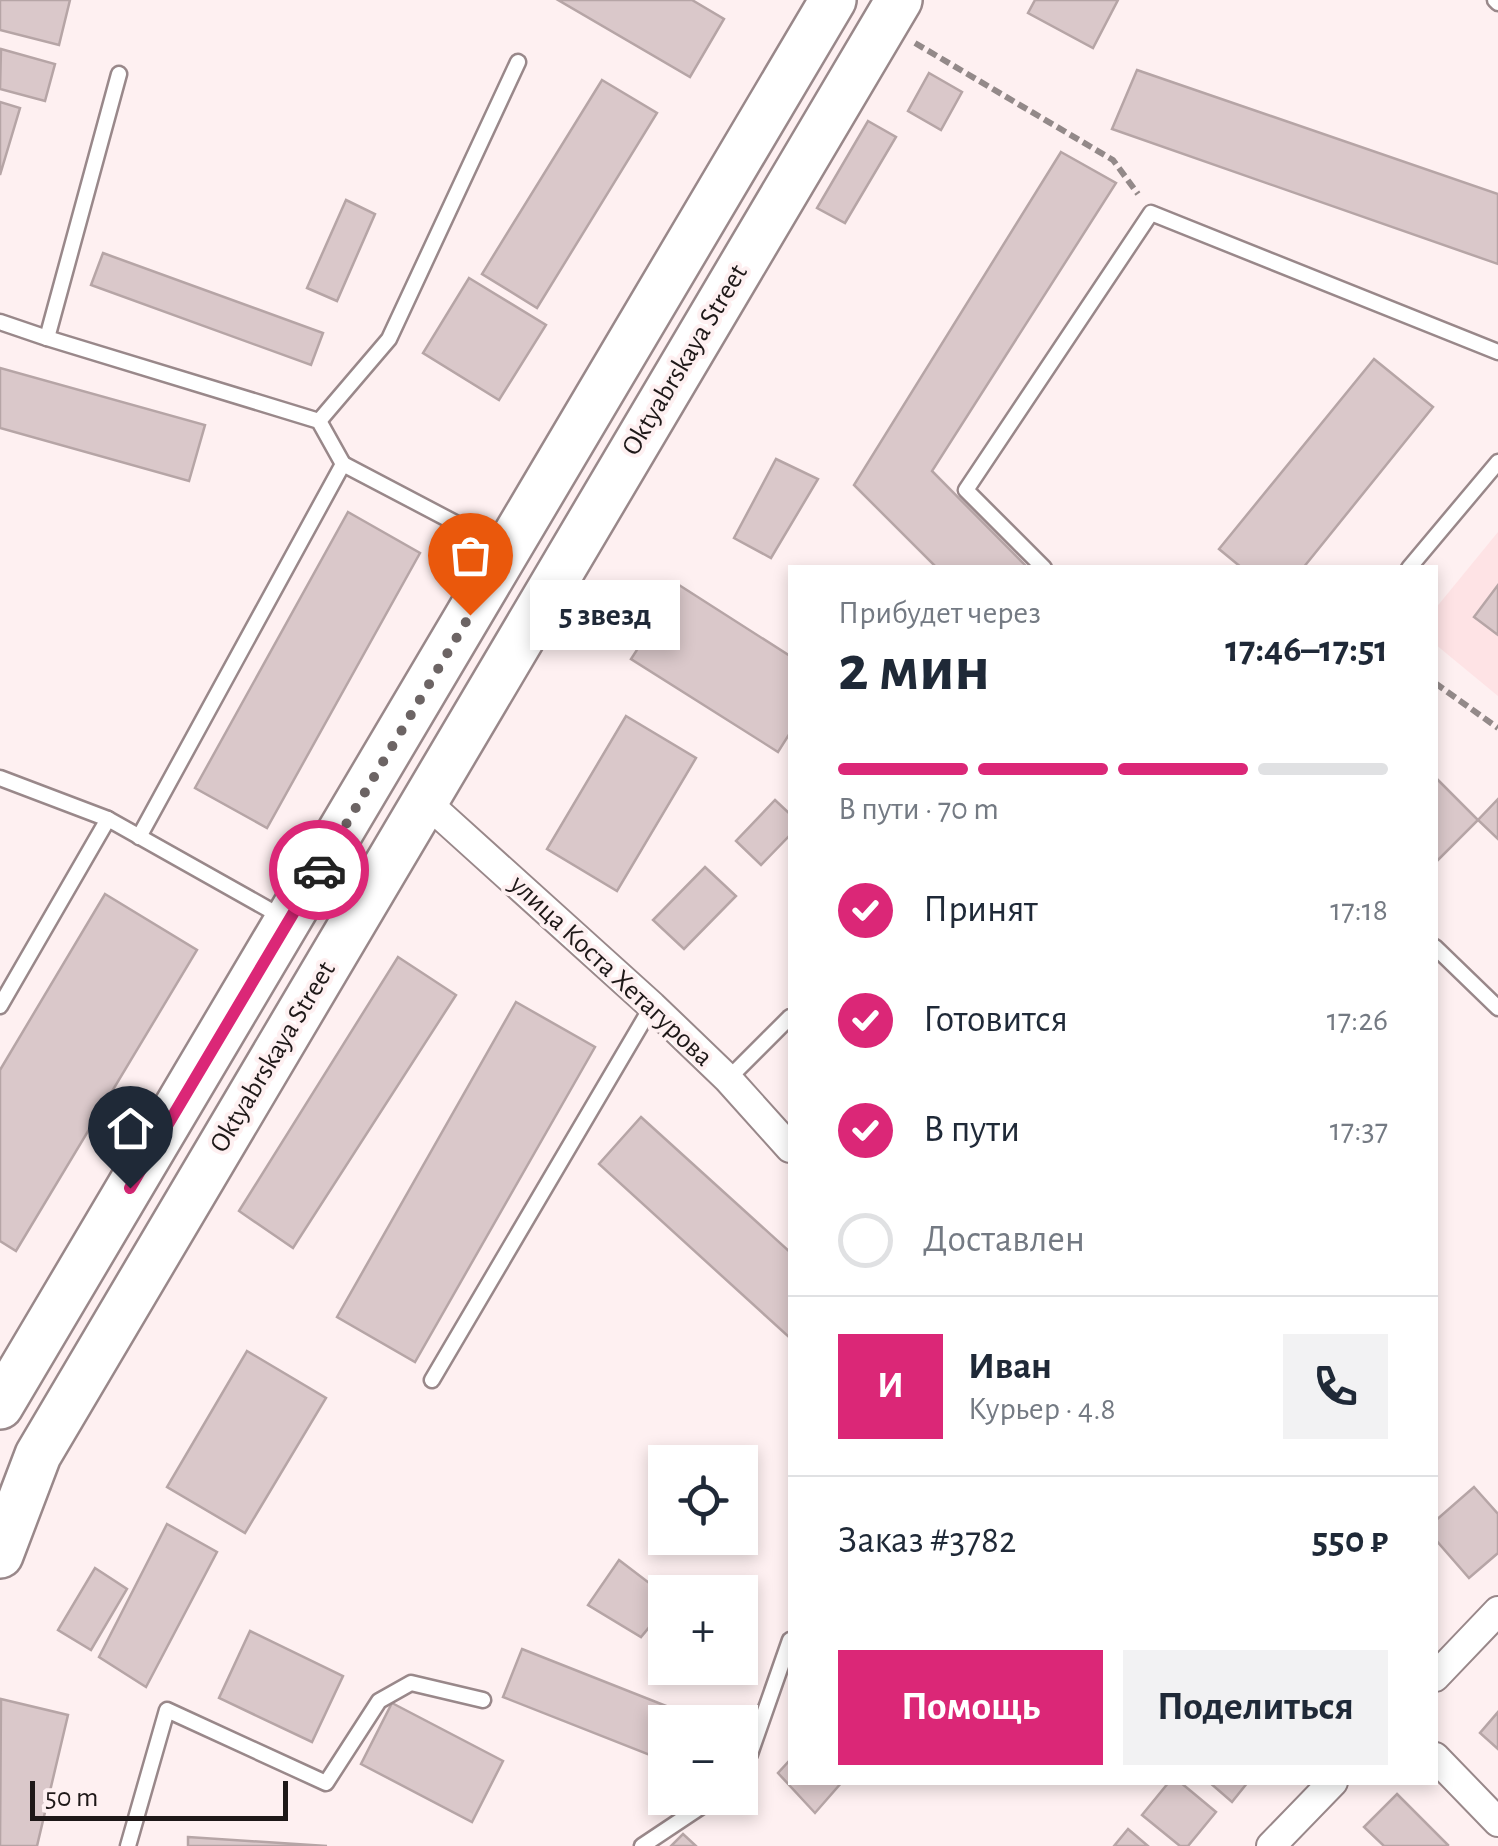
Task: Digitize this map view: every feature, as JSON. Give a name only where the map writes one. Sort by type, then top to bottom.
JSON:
[{"type":"main road","name":"Oktyabrskaya Street","points":[[0,1406],[833,0]]},
{"type":"main road","name":"Oktyabrskaya Street","points":[[0,1555],[38,1455],[891,12]]},
{"type":"street","name":"улица Коста Хетагурова","points":[[425,800],[652,1006],[728,1079],[788,1146]]},
{"type":"street","points":[[1438,1674],[1498,1611]]},
{"type":"street","points":[[1438,1761],[1498,1822]]},
{"type":"street","points":[[1271,1846],[1330,1785]]},
{"type":"lane","points":[[318,421],[389,339],[518,62]]},
{"type":"lane","points":[[48,338],[119,74]]},
{"type":"lane","points":[[1041,565],[966,490],[1151,212],[1498,352]]},
{"type":"lane","points":[[0,322],[318,421],[343,464],[508,551]]},
{"type":"lane","points":[[1412,565],[1498,462]]},
{"type":"lane","points":[[139,836],[343,464]]},
{"type":"lane","points":[[0,778],[108,819],[288,920]]},
{"type":"lane","points":[[0,1006],[108,819]]},
{"type":"lane","points":[[1438,949],[1498,1008]]},
{"type":"lane","points":[[432,1380],[652,1006]]},
{"type":"lane","points":[[728,1079],[788,1020]]},
{"type":"lane","points":[[758,1731],[788,1646]]},
{"type":"lane","points":[[128,1846],[168,1710],[326,1784],[380,1701],[411,1683],[483,1700]]},
{"type":"lane","points":[[642,1846],[688,1815]]},
{"type":"path","points":[[891,12],[1113,160],[1151,212]]},
{"type":"path","points":[[1438,686],[1498,728]]},
{"type":"shaded area","points":[[1498,532],[1498,696],[1438,646],[1438,605]]},
{"type":"building","points":[[0,0],[70,0],[59,45],[0,30]]},
{"type":"building","points":[[558,0],[692,0],[724,19],[690,77]]},
{"type":"building","points":[[1035,0],[1118,0],[1093,48],[1028,13]]},
{"type":"building","points":[[1,49],[55,64],[45,101],[0,89]]},
{"type":"building","points":[[1137,70],[1498,194],[1498,264],[1112,129]]},
{"type":"building","points":[[929,73],[962,92],[941,130],[908,111]]},
{"type":"building","points":[[602,80],[657,113],[537,308],[482,274]]},
{"type":"building","points":[[0,102],[20,108],[0,175]]},
{"type":"building","points":[[868,121],[896,137],[845,223],[817,208]]},
{"type":"building","points":[[1061,152],[1116,183],[932,471],[1025,565],[934,565],[854,485]]},
{"type":"building","points":[[346,200],[375,214],[337,301],[307,288]]},
{"type":"building","points":[[103,253],[323,333],[311,365],[91,285]]},
{"type":"building","points":[[469,278],[546,325],[499,400],[423,353]]},
{"type":"building","points":[[1374,359],[1433,407],[1305,565],[1238,565],[1219,549]]},
{"type":"building","points":[[0,368],[205,425],[189,481],[0,428]]},
{"type":"building","points":[[776,459],[818,479],[771,558],[734,538]]},
{"type":"building","points":[[348,512],[420,553],[267,828],[195,788]]},
{"type":"building","points":[[679,585],[788,655],[788,736],[778,752],[631,659]]},
{"type":"building","points":[[1498,585],[1498,635],[1474,617]]},
{"type":"building","points":[[626,716],[696,758],[617,891],[547,849]]},
{"type":"building","points":[[1438,780],[1478,820],[1438,860]]},
{"type":"building","points":[[1498,799],[1498,839],[1478,820]]},
{"type":"building","points":[[775,800],[788,812],[788,837],[761,865],[736,841]]},
{"type":"building","points":[[705,867],[736,896],[684,949],[653,920]]},
{"type":"building","points":[[105,894],[197,950],[16,1251],[0,1241],[0,1070]]},
{"type":"building","points":[[398,957],[456,995],[293,1248],[239,1211]]},
{"type":"building","points":[[516,1002],[595,1047],[415,1362],[337,1317]]},
{"type":"building","points":[[641,1117],[788,1250],[788,1336],[599,1164]]},
{"type":"building","points":[[247,1351],[326,1398],[245,1533],[167,1487]]},
{"type":"building","points":[[1474,1487],[1498,1514],[1498,1553],[1469,1578],[1438,1542],[1438,1518]]},
{"type":"building","points":[[167,1524],[217,1552],[146,1687],[99,1657]]},
{"type":"building","points":[[619,1560],[648,1582],[648,1629],[641,1637],[588,1605]]},
{"type":"building","points":[[95,1568],[127,1589],[91,1650],[58,1630]]},
{"type":"building","points":[[250,1631],[343,1676],[312,1742],[219,1698]]},
{"type":"building","points":[[522,1649],[664,1705],[648,1705],[648,1754],[503,1697]]},
{"type":"building","points":[[1,1699],[68,1715],[37,1846],[0,1846]]},
{"type":"building","points":[[392,1703],[503,1761],[472,1822],[361,1764]]},
{"type":"building","points":[[1498,1712],[1498,1749],[1480,1733]]},
{"type":"building","points":[[788,1762],[788,1784],[778,1773]]},
{"type":"building","points":[[789,1785],[839,1785],[815,1813]]},
{"type":"building","points":[[1167,1785],[1184,1785],[1216,1812],[1188,1846],[1180,1846],[1142,1815]]},
{"type":"building","points":[[1212,1785],[1246,1785],[1232,1802]]},
{"type":"building","points":[[1397,1794],[1447,1846],[1384,1846],[1364,1827]]},
{"type":"building","points":[[1128,1829],[1148,1846],[1114,1846]]},
{"type":"building","points":[[683,1834],[696,1846],[671,1846]]},
{"type":"building","points":[[188,1837],[327,1846],[188,1846]]},
{"type":"way so far","points":[[319,870],[470,615]]},
{"type":"place","name":"5 звезд","points":[[470,615]]},
{"type":"route","points":[[130,1188],[319,870]]}]
